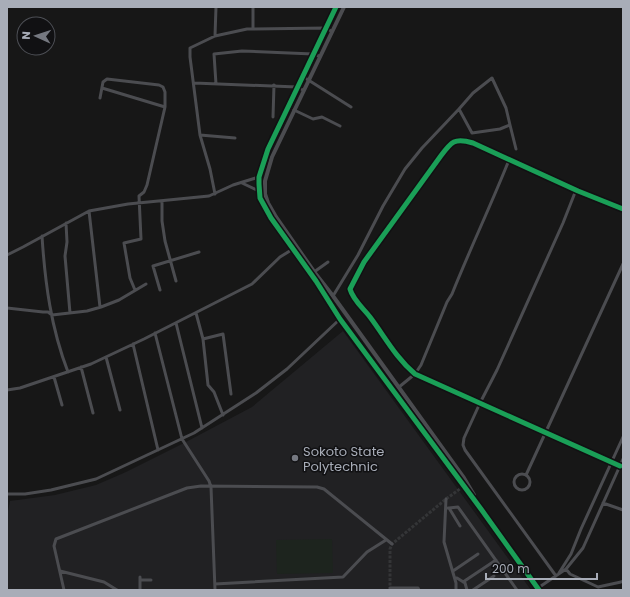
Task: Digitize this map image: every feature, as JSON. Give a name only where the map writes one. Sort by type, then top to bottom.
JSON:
[{"type":"street","points":[[215,36],[216,7]]},
{"type":"street","points":[[253,7],[253,29]]},
{"type":"street","points":[[336,7],[268,149],[259,177],[260,198],[266,211],[316,280],[340,319],[482,509],[539,589],[566,569],[583,548],[623,459]]},
{"type":"street","points":[[344,7],[331,31],[280,139],[269,166],[265,181],[265,194],[276,217],[314,272],[333,296],[464,478],[482,509]]},
{"type":"street","points":[[215,194],[210,169],[200,135],[189,52],[190,48],[215,36],[253,29],[326,28],[331,31]]},
{"type":"street","points":[[216,84],[214,54],[242,51],[313,54],[319,56]]},
{"type":"street","points":[[302,76],[351,106]]},
{"type":"street","points":[[333,296],[358,256],[383,206],[404,169],[473,93],[492,78],[506,108],[516,149]]},
{"type":"street","points":[[100,98],[104,81],[107,79],[160,85],[164,90],[165,107],[147,185],[144,192],[139,196],[138,204],[141,239],[124,243],[130,278],[135,290]]},
{"type":"street","points":[[194,83],[297,87],[303,90]]},
{"type":"street","points":[[273,118],[274,86]]},
{"type":"street","points":[[102,88],[165,107]]},
{"type":"street","points":[[458,109],[472,133],[500,129],[510,125]]},
{"type":"street","points":[[294,110],[313,119],[322,117],[340,126]]},
{"type":"street","points":[[200,135],[236,138]]},
{"type":"street","points":[[620,466],[415,374],[404,365],[356,300],[351,291],[351,285],[364,262],[449,145],[456,141],[465,140],[487,148],[509,160],[623,209]]},
{"type":"street","points":[[399,387],[415,374],[421,365],[509,160]]},
{"type":"street","points":[[7,255],[89,210],[209,196],[233,185],[259,177]]},
{"type":"street","points":[[242,183],[259,191]]},
{"type":"street","points":[[557,575],[463,448],[464,438],[510,342],[563,223],[576,190]]},
{"type":"street","points":[[162,202],[162,221],[165,241],[176,281]]},
{"type":"street","points":[[89,210],[100,307]]},
{"type":"street","points":[[66,223],[67,242],[65,256],[70,313]]},
{"type":"street","points":[[42,236],[47,294],[56,338],[68,372]]},
{"type":"street","points":[[7,390],[20,388],[81,367],[106,357],[176,323],[252,284],[280,257],[293,249]]},
{"type":"street","points":[[160,290],[154,266],[199,252]]},
{"type":"street","points":[[314,272],[328,262]]},
{"type":"street","points":[[526,475],[623,264]]},
{"type":"street","points":[[7,308],[48,312],[52,315],[70,313],[100,307],[119,300],[146,284]]},
{"type":"street","points":[[196,313],[203,339],[208,385],[214,392],[222,415]]},
{"type":"street","points":[[7,494],[25,494],[51,490],[96,479],[182,439],[202,428],[256,393],[288,369],[340,319]]},
{"type":"street","points":[[176,323],[202,428]]},
{"type":"street","points":[[155,333],[182,439],[209,481],[211,487],[215,590]]},
{"type":"street","points":[[203,339],[222,334],[230,394]]},
{"type":"street","points":[[133,344],[158,450]]},
{"type":"street","points":[[106,357],[120,410]]},
{"type":"street","points":[[81,367],[93,412]]},
{"type":"street","points":[[54,377],[62,405]]},
{"type":"street","points":[[557,575],[571,554],[623,437]]},
{"type":"street","points":[[518,475],[526,475],[529,478],[530,484],[526,489],[520,490],[516,486],[515,480],[518,475]]},
{"type":"street","points":[[64,590],[54,546],[54,542],[58,538],[179,490],[201,486],[317,487],[324,489],[392,544]]},
{"type":"street","points":[[446,500],[447,508],[444,542],[455,578],[456,590]]},
{"type":"street","points":[[603,503],[623,510]]},
{"type":"street","points":[[447,508],[458,507],[517,590]]},
{"type":"street","points":[[447,508],[460,526]]},
{"type":"street","points":[[215,584],[343,576],[367,552],[386,540]]},
{"type":"street","points":[[452,571],[478,554]]},
{"type":"street","points":[[464,582],[496,560]]},
{"type":"street","points":[[566,569],[570,574],[598,587],[622,583]]},
{"type":"street","points":[[60,570],[104,582],[117,590]]},
{"type":"street","points":[[473,590],[494,576]]},
{"type":"street","points":[[140,590],[140,578],[151,580]]},
{"type":"street","points":[[455,578],[464,582],[467,590]]},
{"type":"street","points":[[390,588],[418,588],[418,590]]},
{"type":"shaded area","name":"Sokoto State Polytechnic","points":[[343,331],[531,590],[7,590],[7,516],[10,501],[55,495],[96,485],[184,443],[252,407]]},
{"type":"shaded area","points":[[332,539],[333,573],[277,574],[276,540]]},
{"type":"tunnel","points":[[390,590],[390,549],[392,544],[464,486]]},
{"type":"cycle path","points":[[336,7],[268,149],[259,177],[260,198],[271,218],[316,281],[340,319],[539,590]]},
{"type":"cycle path","points":[[620,466],[415,374],[396,354],[351,293],[350,289],[364,262],[450,144],[457,141],[467,141],[473,143],[578,191],[623,209]]},
{"type":"place","name":"Sokoto State Polytechnic","points":[[295,458]]}]
